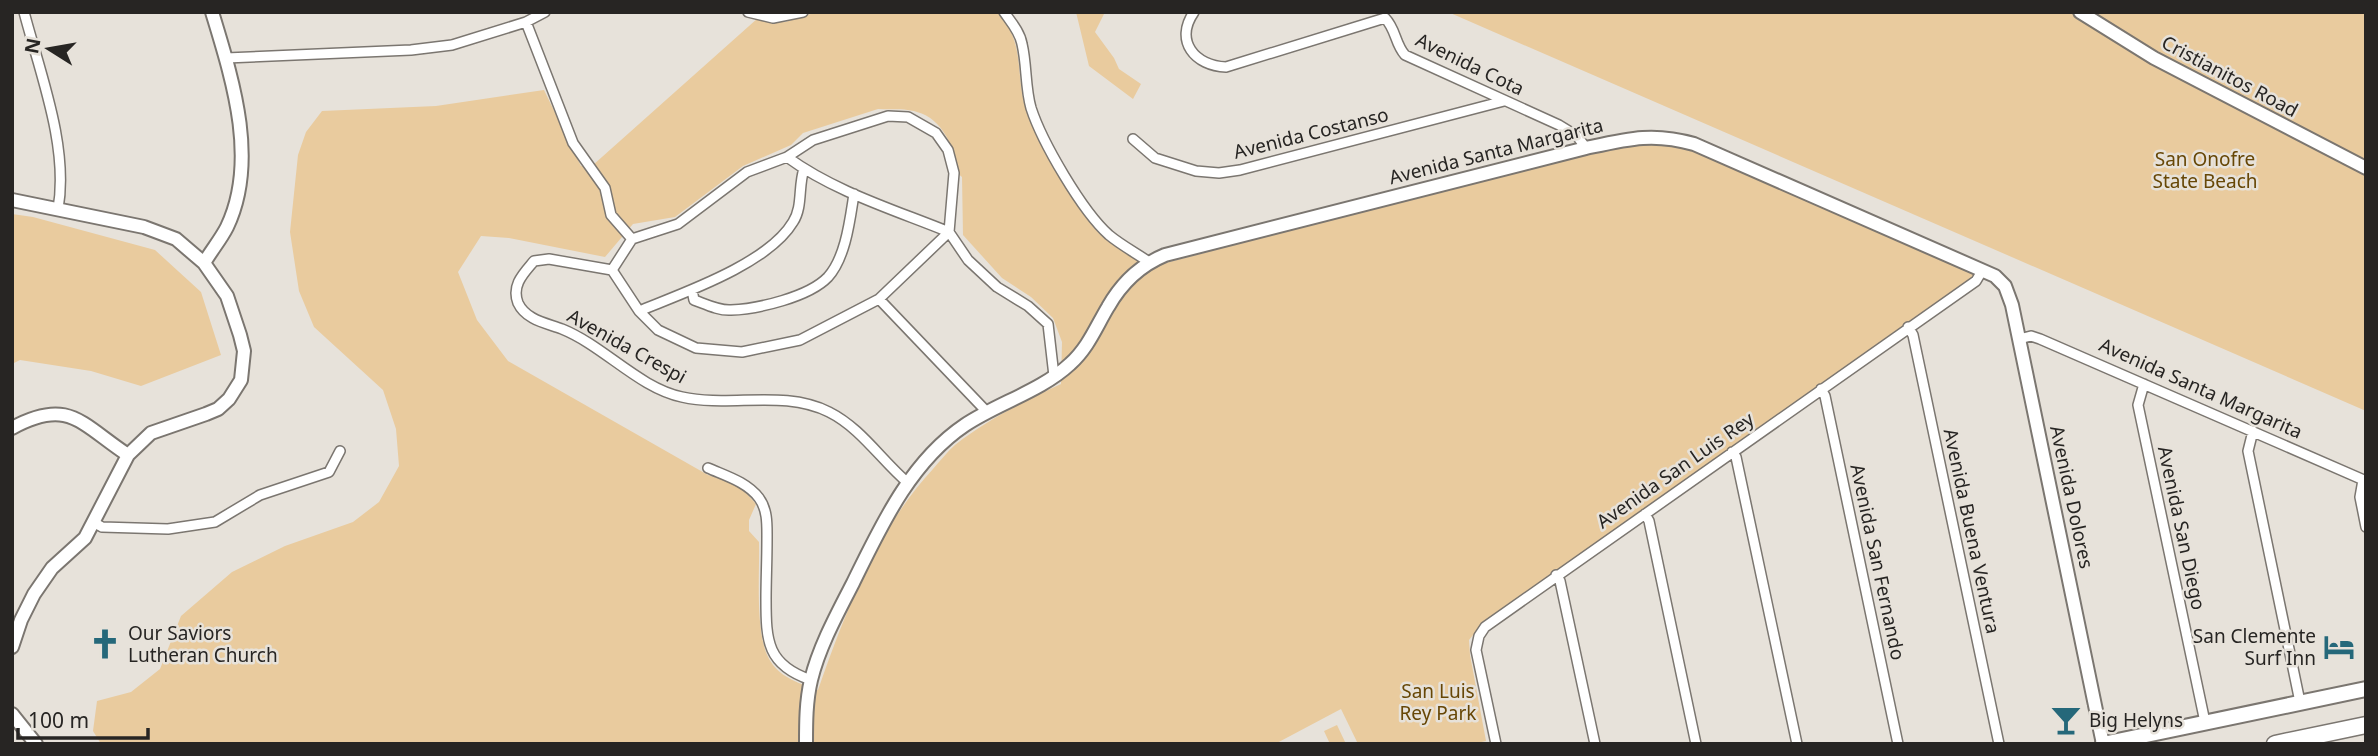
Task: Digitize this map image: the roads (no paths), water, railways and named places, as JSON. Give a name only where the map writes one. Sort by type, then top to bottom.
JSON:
[{"type":"highway","points":[[2275,744],[2366,725]]},
{"type":"main road","points":[[2103,744],[2366,689]]},
{"type":"street","points":[[24,12],[61,156],[62,191],[58,209]]},
{"type":"street","points":[[204,262],[227,228],[240,191],[244,150],[226,58],[212,12]]},
{"type":"street","points":[[226,58],[411,50],[452,45],[526,22],[545,12]]},
{"type":"street","points":[[748,12],[773,18],[803,12]]},
{"type":"street","points":[[1003,12],[1022,44],[1031,108],[1051,152],[1084,207],[1109,234],[1149,262]]},
{"type":"street","name":"Avenida Cota","points":[[1194,12],[1186,28],[1191,51],[1211,66],[1226,67],[1385,18],[1391,24],[1398,46],[1405,55],[1559,125],[1577,136],[1586,148]]},
{"type":"street","name":"Cristianitos Road","points":[[2080,12],[2154,58],[2366,168]]},
{"type":"street","points":[[526,22],[573,143],[605,188],[611,215],[632,239]]},
{"type":"street","name":"Avenida Costanso","points":[[1133,139],[1155,158],[1196,171],[1219,173],[1240,170],[1504,101]]},
{"type":"street","points":[[888,116],[916,119],[936,133],[948,150],[954,173],[949,232],[879,299],[800,340],[742,352],[696,348],[658,330],[639,311],[612,270],[632,239],[678,224],[747,172],[787,157],[813,139],[888,116]]},
{"type":"street","name":"Avenida Santa Margarita","points":[[806,744],[811,680],[832,623],[880,528],[908,483],[939,447],[965,425],[1070,365],[1086,347],[1109,304],[1127,281],[1149,262],[1166,255],[1586,148],[1633,137],[1650,136],[1694,144],[1982,271]]},
{"type":"street","points":[[787,157],[804,169],[854,194],[949,232],[968,260],[997,287],[1028,306],[1048,324],[1054,376]]},
{"type":"street","points":[[639,311],[692,290],[757,257],[777,241],[794,221],[804,169]]},
{"type":"street","points":[[692,290],[694,300],[728,311],[786,300],[813,288],[829,276],[845,244],[854,194]]},
{"type":"street","points":[[12,200],[144,227],[176,239],[204,262],[226,296],[244,351],[241,380],[229,400],[218,409],[151,433],[128,455],[85,538],[52,568],[34,594],[12,647]]},
{"type":"street","name":"Avenida Crespi","points":[[612,270],[549,259],[534,261],[519,278],[517,299],[528,316],[574,334],[606,352],[649,383],[679,397],[713,402],[773,399],[803,403],[830,412],[863,437],[908,483]]},
{"type":"street","name":"Avenida San Luis Rey","points":[[1496,744],[1476,650],[1479,636],[1485,627],[1976,281],[1982,271]]},
{"type":"street","name":"Avenida Dolores","points":[[1982,271],[2005,286],[2019,339],[2103,744]]},
{"type":"street","points":[[879,299],[987,412]]},
{"type":"street","name":"Avenida Buena Ventura","points":[[1908,327],[1913,335],[1999,744]]},
{"type":"street","name":"Avenida Santa Margarita","points":[[2019,339],[2031,336],[2040,338],[2364,480]]},
{"type":"street","name":"Avenida San Diego","points":[[2144,384],[2138,405],[2205,722]]},
{"type":"street","name":"Avenida San Fernando","points":[[1821,389],[1825,396],[1898,744]]},
{"type":"street","points":[[12,428],[30,418],[50,413],[70,415],[128,455]]},
{"type":"street","points":[[2253,431],[2248,451],[2300,702]]},
{"type":"street","points":[[93,522],[102,527],[168,529],[215,522],[260,495],[329,472],[341,451]]},
{"type":"street","points":[[1732,452],[1736,457],[1797,744]]},
{"type":"street","points":[[708,468],[751,489],[764,506],[767,525],[765,624],[768,643],[779,662],[790,671],[811,680]]},
{"type":"street","points":[[2364,480],[2360,497],[2366,527]]},
{"type":"street","points":[[1645,514],[1649,521],[1696,744]]},
{"type":"street","points":[[1556,575],[1560,581],[1595,744]]},
{"type":"street","points":[[12,714],[36,744]]},
{"type":"place","name":"Our Saviors Lutheran Church","points":[[105,644]]},
{"type":"place","name":"San Clemente Surf Inn","points":[[2339,647]]},
{"type":"place","name":"Big Helyns","points":[[2066,720]]},
{"type":"park label","name":"San Onofre State Beach","points":[[2205,170]]},
{"type":"park label","name":"San Luis Rey Park","points":[[1438,702]]}]
